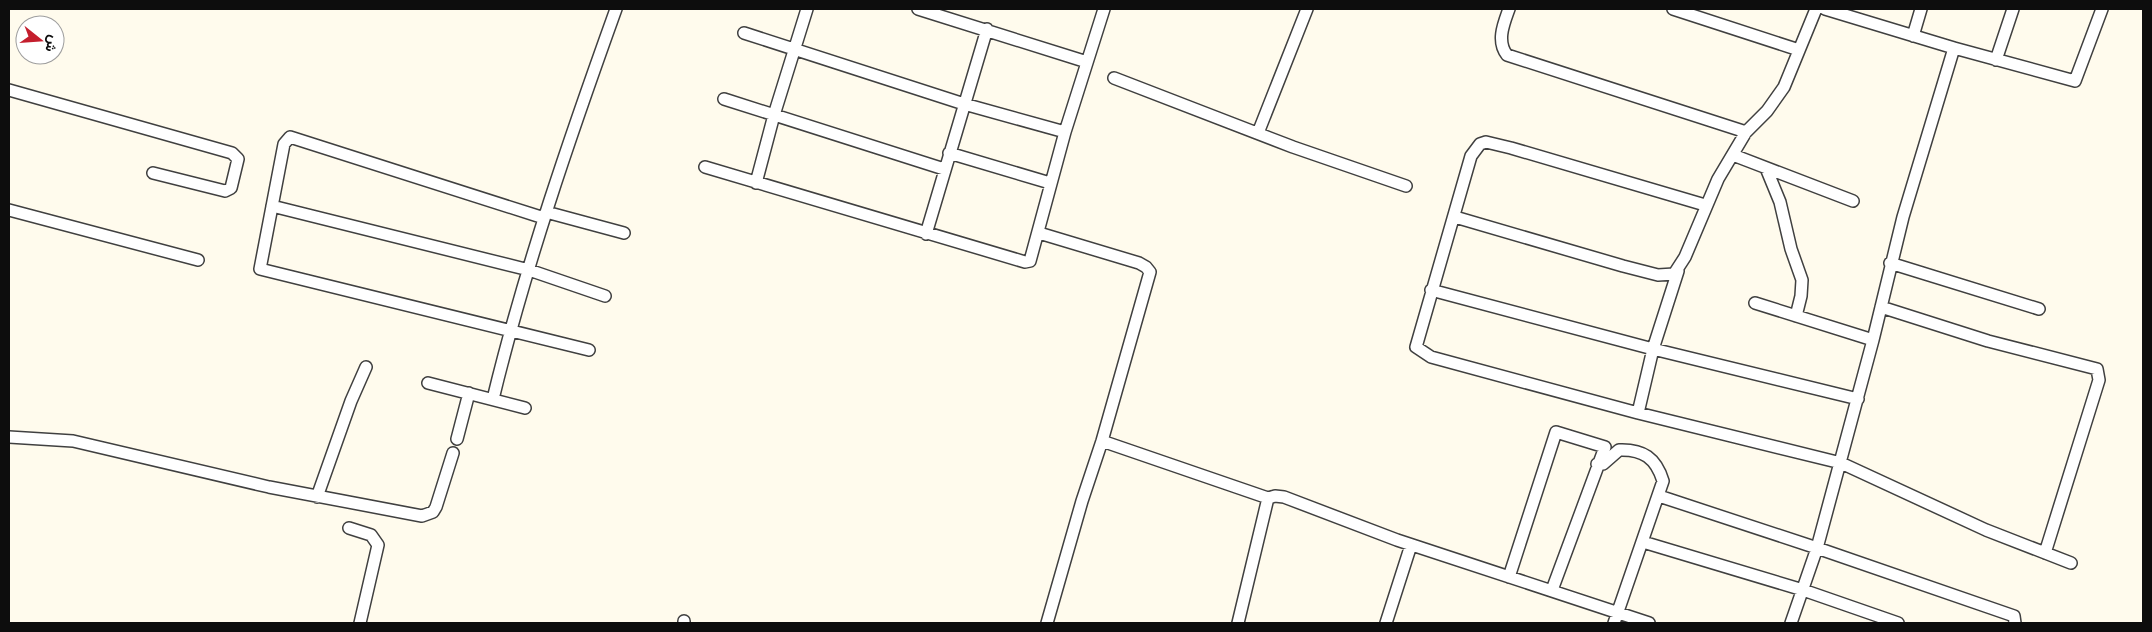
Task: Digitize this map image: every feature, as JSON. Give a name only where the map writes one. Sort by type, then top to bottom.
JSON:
[{"type":"street","points":[[493,399],[510,331],[545,215],[616,9]]},
{"type":"street","points":[[756,183],[774,115],[807,9]]},
{"type":"street","points":[[918,9],[1086,62]]},
{"type":"street","points":[[705,167],[926,234],[1025,262],[1030,261],[1039,233],[1050,183],[1104,9]]},
{"type":"street","points":[[1258,133],[1307,9]]},
{"type":"street","points":[[1509,9],[1501,35],[1507,55],[1746,132]]},
{"type":"street","points":[[1673,9],[1799,50]]},
{"type":"street","points":[[1638,414],[1653,349],[1678,271],[1705,205],[1746,132],[1780,94],[1816,9]]},
{"type":"street","points":[[1825,9],[1912,36],[2075,81],[2102,9]]},
{"type":"street","points":[[1912,36],[1922,9]]},
{"type":"street","points":[[1996,60],[2012,9]]},
{"type":"street","points":[[926,234],[986,29]]},
{"type":"street","points":[[744,33],[964,104],[1065,132]]},
{"type":"street","points":[[1791,623],[1817,548],[1873,340],[1890,264],[1954,48]]},
{"type":"street","points":[[1114,78],[1258,133],[1406,186]]},
{"type":"street","points":[[9,90],[232,153],[238,159],[231,188],[226,191],[153,174]]},
{"type":"street","points":[[724,100],[944,169]]},
{"type":"street","points":[[590,350],[262,271],[260,265],[284,144],[290,136],[545,215],[624,232]]},
{"type":"street","points":[[1705,205],[1486,142],[1476,147],[1471,156],[1455,217],[1415,343],[1418,351],[1431,357],[1638,414],[1841,463],[1986,530],[2071,563]]},
{"type":"street","points":[[949,153],[1050,183]]},
{"type":"street","points":[[1732,155],[1853,201]]},
{"type":"street","points":[[1766,168],[1780,202],[1791,249],[1802,280],[1796,316]]},
{"type":"street","points":[[272,206],[529,270],[605,296]]},
{"type":"street","points":[[9,210],[198,260]]},
{"type":"street","points":[[1455,217],[1641,270],[1664,275],[1674,274],[1678,271]]},
{"type":"street","points":[[1039,233],[1139,263],[1150,272],[1102,441],[1046,623]]},
{"type":"street","points":[[1890,264],[2039,309]]},
{"type":"street","points":[[1431,290],[1653,349],[1858,398]]},
{"type":"street","points":[[1755,303],[1873,340]]},
{"type":"street","points":[[1881,307],[1988,341],[2097,369],[2100,380],[2045,552]]},
{"type":"street","points":[[317,497],[351,401],[366,367]]},
{"type":"street","points":[[428,383],[525,408]]},
{"type":"street","points":[[457,439],[469,393]]},
{"type":"street","points":[[1509,577],[1556,432],[1605,447],[1552,590]]},
{"type":"street","points":[[9,437],[73,441],[317,497],[422,516],[429,515],[436,507],[453,453]]},
{"type":"street","points":[[1102,441],[1268,498],[1275,496],[1284,497],[1397,540],[1552,590],[1617,618],[1648,623]]},
{"type":"street","points":[[1598,464],[1603,464],[1619,450],[1640,451],[1656,463],[1664,481],[1617,618]]},
{"type":"street","points":[[1659,496],[2014,616],[2015,623]]},
{"type":"street","points":[[1238,623],[1268,498]]},
{"type":"street","points":[[349,528],[371,535],[378,545],[360,623]]},
{"type":"street","points":[[1643,542],[1802,590],[1898,623]]},
{"type":"street","points":[[1386,623],[1410,544]]}]
